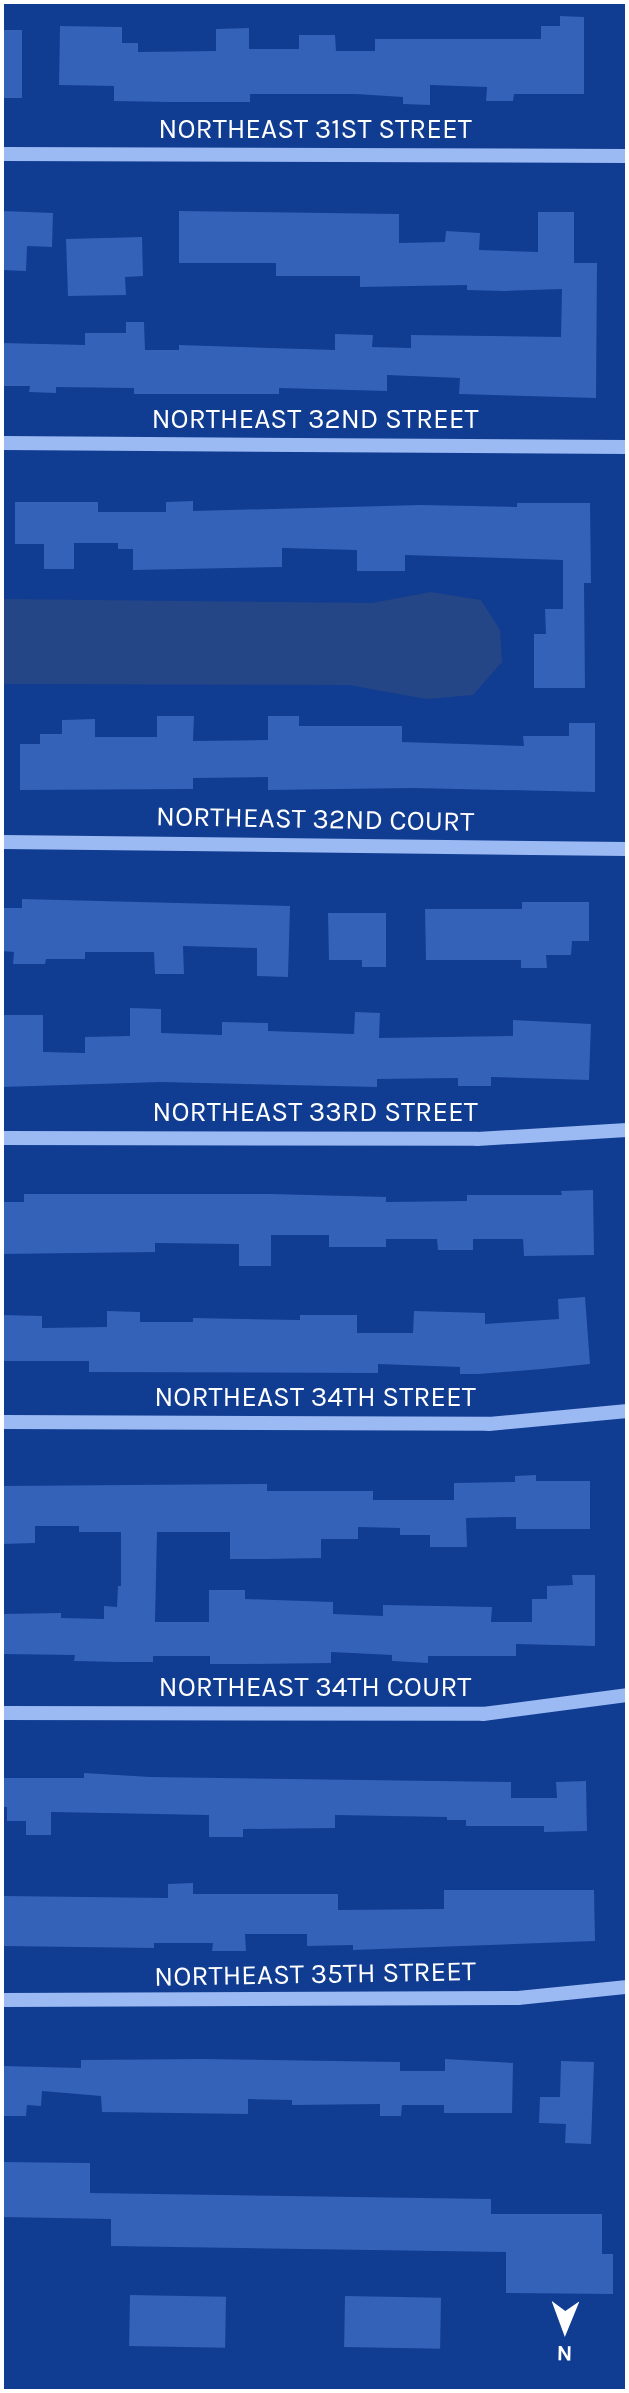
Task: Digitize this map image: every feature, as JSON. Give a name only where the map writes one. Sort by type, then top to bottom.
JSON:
[{"type":"street","name":"NORTHEAST 31ST STREET","points":[[2,154],[627,156]]},
{"type":"street","name":"NORTHEAST 32ND STREET","points":[[2,443],[627,447]]},
{"type":"street","name":"NORTHEAST 32ND COURT","points":[[2,842],[627,849]]},
{"type":"street","name":"NORTHEAST 33RD STREET","points":[[2,1138],[477,1139],[627,1130]]},
{"type":"street","name":"NORTHEAST 34TH STREET","points":[[2,1422],[489,1424],[627,1411]]},
{"type":"street","name":"NORTHEAST 34TH COURT","points":[[2,1713],[483,1714],[627,1695]]},
{"type":"street","name":"NORTHEAST 35TH STREET","points":[[2,2000],[518,1998],[627,1987]]},
{"type":"water","points":[[431,592],[481,600],[500,630],[502,662],[473,695],[426,699],[349,685],[2,684],[2,599],[372,603]]},
{"type":"building","points":[[560,16],[584,17],[584,94],[514,94],[513,101],[486,101],[487,87],[430,85],[430,105],[403,104],[403,97],[356,94],[250,94],[250,102],[169,102],[114,101],[114,86],[59,85],[60,26],[122,27],[122,43],[138,43],[138,52],[216,51],[216,29],[249,28],[249,49],[299,49],[299,35],[335,35],[336,51],[375,51],[375,39],[541,39],[541,26],[560,26]]},
{"type":"building","points":[[2,30],[22,30],[22,98],[2,98]]},
{"type":"building","points":[[2,211],[53,213],[52,247],[27,246],[26,271],[2,270]]},
{"type":"building","points":[[179,211],[399,214],[399,243],[445,242],[446,231],[480,233],[479,250],[538,252],[538,212],[574,212],[574,263],[597,263],[596,398],[459,394],[460,378],[387,375],[387,391],[279,388],[279,394],[134,394],[134,388],[56,387],[56,393],[29,392],[30,386],[2,386],[2,343],[85,345],[85,333],[126,333],[126,322],[144,322],[145,350],[179,350],[179,345],[335,350],[335,334],[373,335],[372,347],[411,348],[411,335],[561,337],[562,289],[467,290],[467,285],[360,287],[360,276],[276,276],[276,263],[179,263]]},
{"type":"building","points":[[142,237],[143,276],[125,277],[126,295],[68,296],[66,239]]},
{"type":"building","points":[[193,501],[193,511],[421,505],[517,507],[517,503],[590,503],[591,583],[584,583],[585,688],[534,688],[534,634],[546,634],[545,609],[563,609],[563,560],[405,555],[405,571],[357,571],[357,550],[282,548],[282,567],[133,570],[133,549],[118,549],[118,543],[74,543],[74,569],[44,569],[44,544],[15,544],[15,502],[98,502],[98,512],[166,512],[166,502]]},
{"type":"building","points":[[157,716],[194,716],[193,741],[268,740],[268,716],[299,716],[299,726],[402,726],[402,742],[524,746],[523,736],[569,736],[569,723],[595,723],[595,792],[413,788],[268,790],[268,777],[193,778],[193,789],[20,790],[20,744],[40,744],[40,734],[62,734],[62,720],[95,719],[95,737],[157,737]]},
{"type":"building","points":[[22,899],[290,906],[288,977],[257,976],[257,948],[183,946],[184,974],[155,974],[154,952],[85,952],[85,959],[46,959],[45,964],[13,964],[14,952],[2,951],[2,908],[22,908]]},
{"type":"building","points":[[522,902],[589,902],[589,941],[572,941],[571,955],[546,955],[547,968],[521,968],[521,960],[426,960],[425,909],[522,909]]},
{"type":"building","points":[[328,913],[386,913],[386,967],[362,967],[362,960],[329,960]]},
{"type":"building","points":[[130,1008],[161,1009],[161,1033],[222,1035],[222,1022],[268,1023],[268,1031],[354,1034],[355,1012],[380,1013],[379,1038],[513,1036],[513,1020],[591,1024],[589,1080],[491,1077],[491,1086],[458,1086],[458,1078],[377,1079],[377,1087],[161,1082],[2,1087],[2,1015],[43,1015],[43,1052],[85,1053],[85,1037],[130,1036]]},
{"type":"building","points":[[593,1190],[594,1255],[524,1256],[523,1239],[473,1239],[473,1250],[438,1250],[437,1239],[386,1239],[386,1247],[329,1247],[329,1235],[271,1235],[271,1266],[239,1266],[239,1244],[155,1243],[155,1252],[2,1254],[2,1202],[24,1202],[24,1194],[271,1194],[386,1197],[386,1202],[467,1201],[467,1195],[562,1195],[561,1191]]},
{"type":"building","points":[[585,1297],[590,1364],[460,1374],[460,1367],[378,1364],[378,1373],[89,1372],[89,1361],[2,1361],[2,1315],[42,1316],[42,1328],[107,1327],[107,1311],[140,1312],[140,1322],[193,1322],[193,1318],[300,1320],[300,1315],[357,1315],[357,1333],[413,1333],[414,1311],[485,1313],[485,1324],[559,1319],[558,1299]]},
{"type":"building","points":[[536,1475],[536,1481],[590,1481],[590,1529],[516,1529],[516,1517],[466,1518],[467,1547],[430,1547],[430,1535],[400,1535],[400,1528],[358,1527],[358,1539],[321,1539],[321,1558],[266,1559],[230,1559],[230,1532],[157,1532],[155,1622],[209,1622],[209,1590],[245,1590],[245,1599],[333,1602],[333,1614],[383,1616],[383,1605],[492,1607],[491,1622],[532,1622],[532,1599],[547,1599],[547,1586],[573,1585],[572,1575],[595,1575],[595,1646],[516,1644],[516,1656],[428,1656],[428,1663],[392,1661],[392,1655],[331,1652],[331,1663],[245,1664],[210,1664],[210,1656],[153,1656],[153,1662],[118,1662],[74,1661],[75,1655],[2,1654],[2,1614],[61,1613],[61,1618],[104,1619],[104,1606],[117,1607],[118,1586],[121,1586],[121,1532],[79,1532],[79,1526],[35,1526],[35,1543],[2,1544],[2,1486],[267,1484],[267,1491],[373,1491],[373,1500],[454,1500],[454,1483],[515,1482],[515,1476]]},
{"type":"building","points":[[84,1773],[150,1777],[511,1782],[511,1798],[557,1798],[556,1782],[586,1781],[587,1831],[544,1832],[544,1826],[466,1826],[466,1820],[447,1820],[447,1817],[335,1815],[335,1828],[243,1829],[243,1837],[209,1837],[209,1815],[51,1812],[51,1835],[26,1835],[26,1821],[7,1821],[7,1807],[2,1807],[2,1778],[84,1778]]},
{"type":"building","points":[[193,1883],[193,1894],[338,1894],[338,1910],[444,1909],[444,1890],[594,1890],[595,1941],[353,1950],[353,1945],[307,1946],[307,1934],[245,1934],[246,1951],[212,1951],[213,1943],[154,1943],[154,1948],[2,1946],[2,1896],[168,1898],[168,1884]]},
{"type":"building","points":[[445,2059],[513,2063],[512,2113],[444,2113],[444,2105],[402,2105],[401,2116],[380,2116],[380,2104],[292,2105],[292,2100],[248,2099],[248,2114],[102,2112],[101,2096],[42,2091],[41,2106],[27,2105],[26,2116],[4,2116],[2,2066],[81,2068],[81,2060],[400,2062],[400,2071],[445,2071]]},
{"type":"building","points":[[561,2061],[594,2062],[591,2144],[565,2143],[566,2124],[539,2123],[540,2097],[560,2097]]},
{"type":"building","points":[[2,2162],[90,2163],[90,2193],[491,2199],[491,2214],[602,2214],[602,2254],[613,2254],[613,2294],[506,2293],[506,2252],[111,2246],[111,2219],[2,2217]]},
{"type":"building","points":[[130,2295],[226,2297],[225,2348],[129,2346]]},
{"type":"building","points":[[345,2296],[441,2298],[440,2349],[344,2347]]}]
